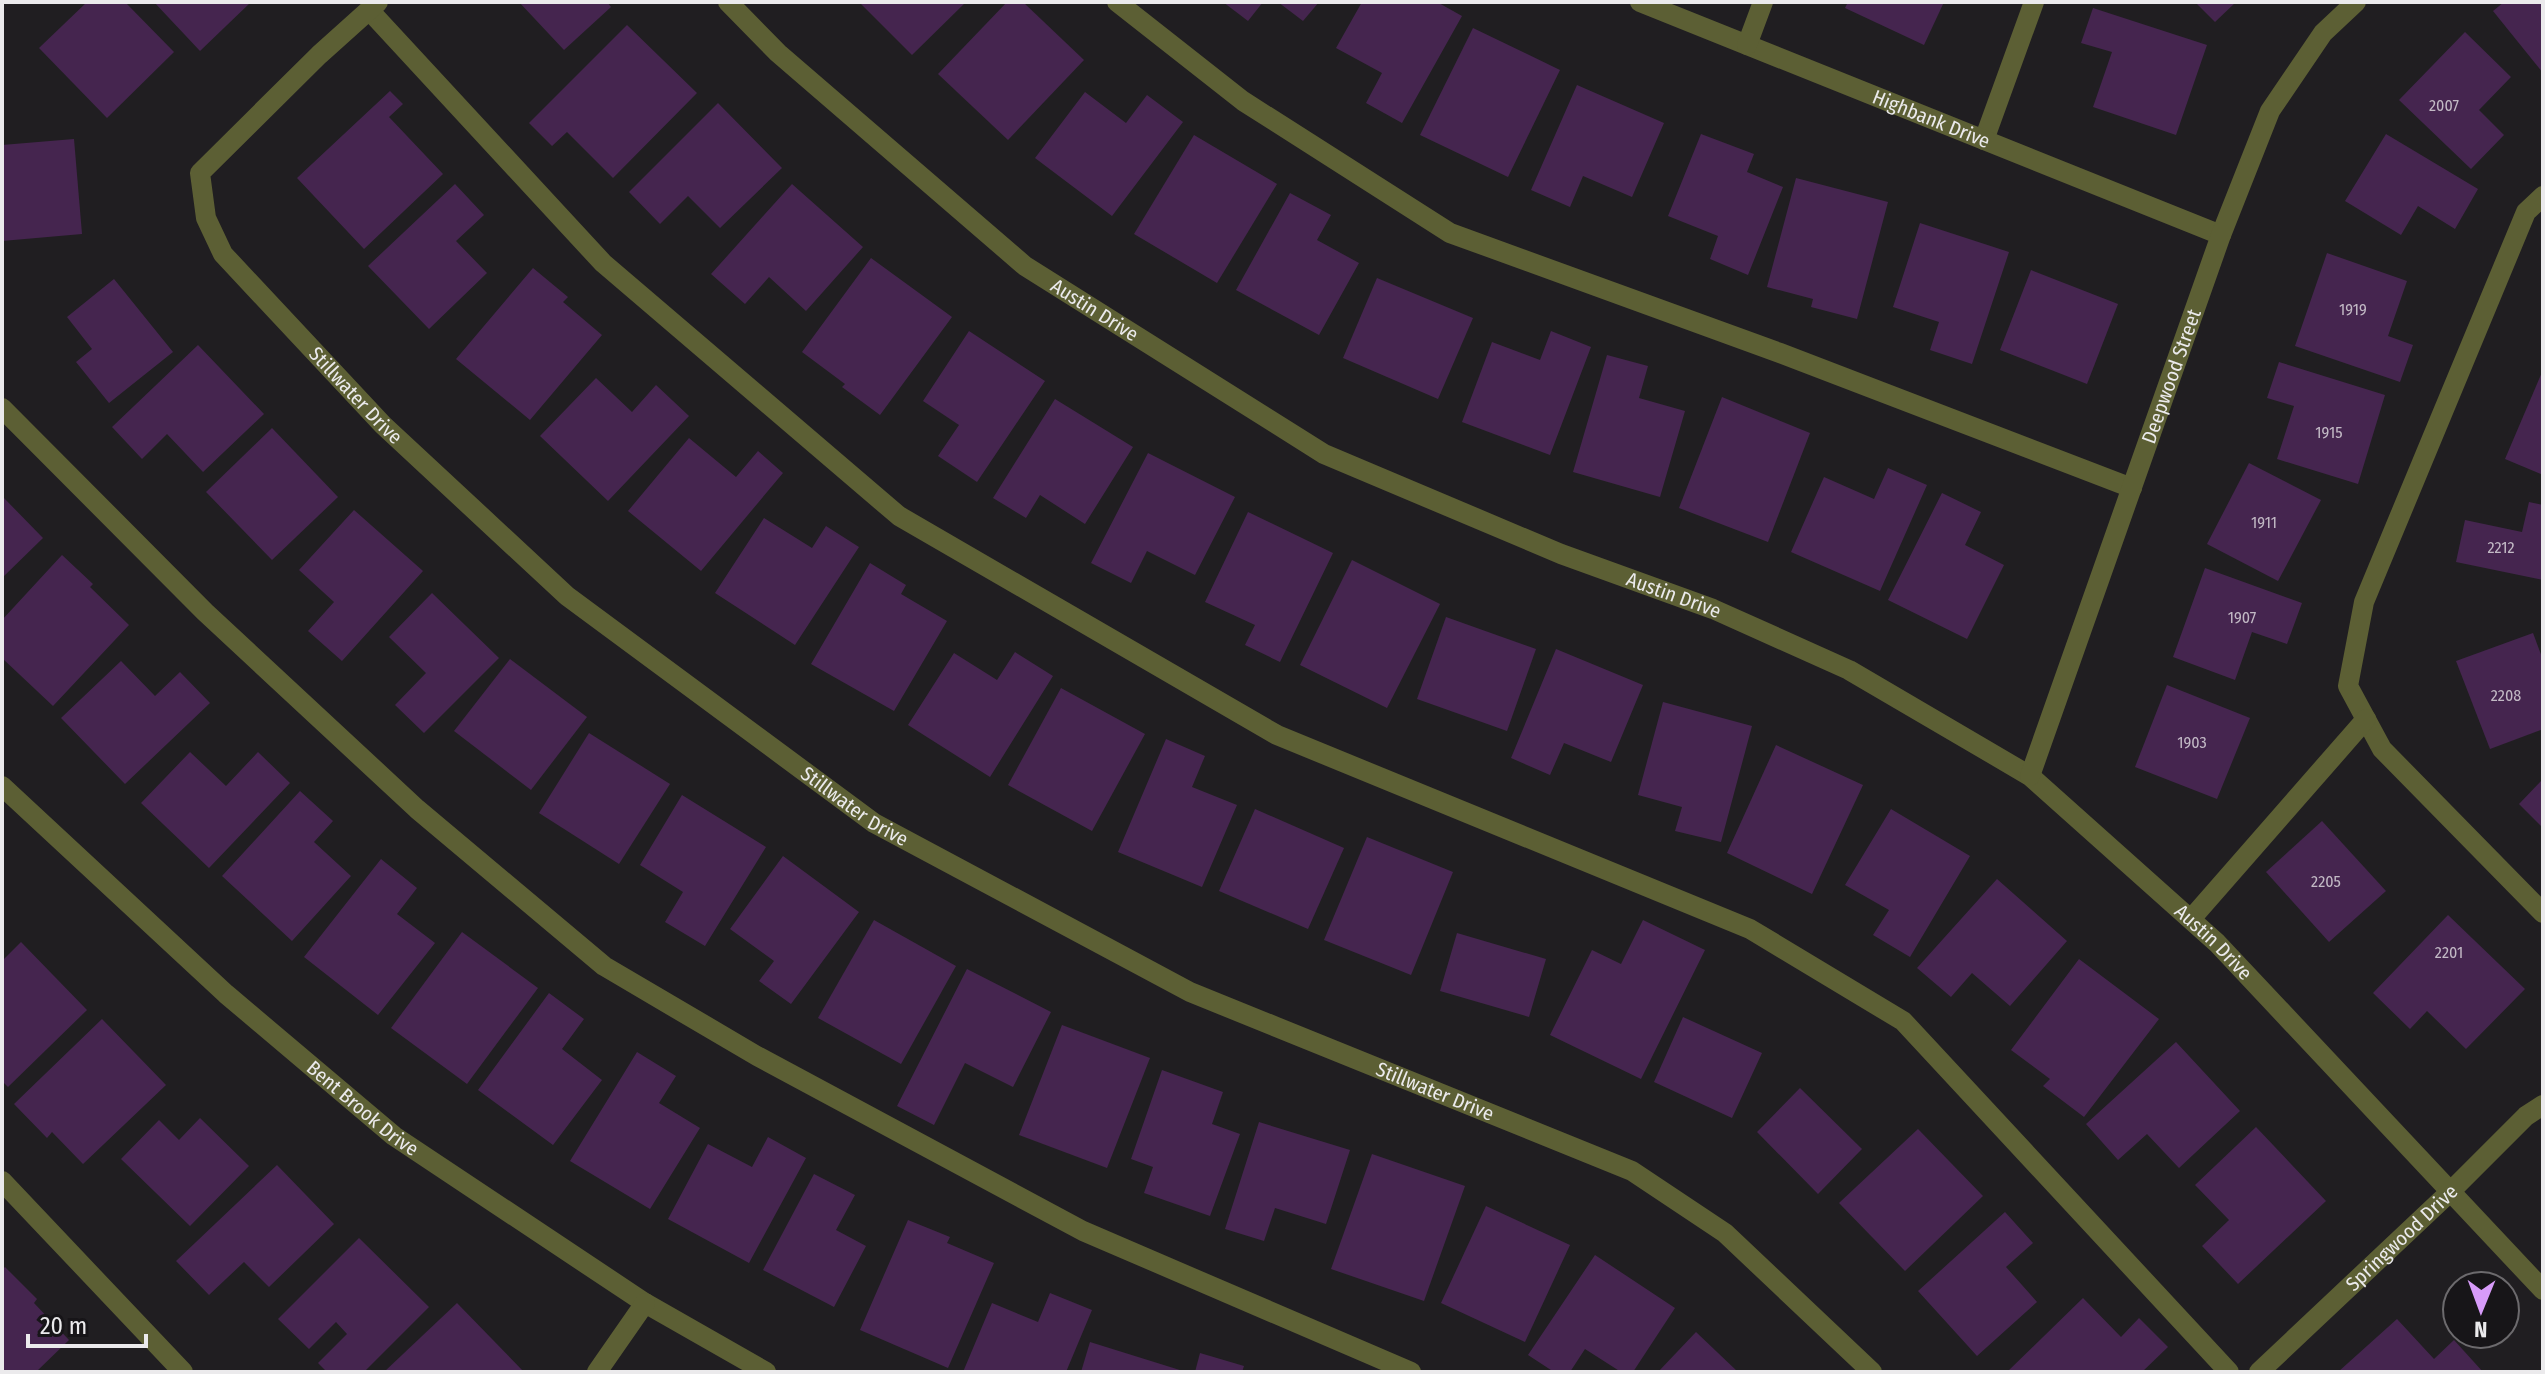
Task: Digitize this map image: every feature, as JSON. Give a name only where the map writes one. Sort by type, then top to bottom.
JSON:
[{"type":"street","name":"Austin Drive","points":[[728,2],[778,53],[1025,266],[1324,454],[1561,554],[1713,609],[1849,670],[2030,776],[2217,943],[2543,1290]]},
{"type":"street","points":[[1117,2],[1243,101],[1450,233],[1780,353],[2132,488]]},
{"type":"street","name":"Highbank Drive","points":[[1640,2],[2221,235]]},
{"type":"street","points":[[1747,45],[1763,2]]},
{"type":"street","points":[[1984,140],[2034,2]]},
{"type":"street","name":"Deepwood Street","points":[[2030,776],[2221,235],[2270,111],[2323,33],[2356,2]]},
{"type":"street","points":[[373,6],[603,263],[899,516],[1277,735],[1750,929],[1903,1021],[2229,1372]]},
{"type":"street","name":"Stillwater Drive","points":[[373,6],[200,173],[206,218],[223,254],[383,425],[567,596],[874,823],[1190,992],[1632,1171],[1725,1233],[1872,1372]]},
{"type":"street","points":[[2543,196],[2526,212],[2364,602],[2348,686],[2382,749],[2543,913]]},
{"type":"street","points":[[2,408],[205,612],[417,809],[604,966],[757,1056],[1083,1231],[1411,1372]]},
{"type":"street","points":[[2191,919],[2366,719]]},
{"type":"street","name":"Bent Brook Drive","points":[[2,786],[226,994],[394,1136],[645,1303],[766,1372]]},
{"type":"street","name":"Springwood Drive","points":[[2259,1372],[2526,1116],[2543,1105]]},
{"type":"street","points":[[2,1181],[183,1372]]},
{"type":"street","points":[[597,1372],[645,1303]]},
{"type":"building","points":[[87,2],[125,2],[174,52],[107,118],[39,48]]},
{"type":"building","points":[[154,2],[251,2],[200,51]]},
{"type":"building","points":[[519,2],[607,2],[611,7],[564,50]]},
{"type":"building","points":[[859,2],[966,2],[912,55]]},
{"type":"building","points":[[1007,2],[1023,2],[1084,60],[1008,140],[938,74]]},
{"type":"building","points":[[1223,2],[1263,2],[1248,21]]},
{"type":"building","points":[[1278,2],[1319,2],[1303,21]]},
{"type":"building","points":[[1362,2],[1437,2],[1462,16],[1402,123],[1366,103],[1382,73],[1336,48]]},
{"type":"building","points":[[1848,2],[1944,2],[1924,45],[1845,8]]},
{"type":"building","points":[[2195,2],[2236,2],[2215,22]]},
{"type":"building","points":[[2504,2],[2543,2],[2543,73],[2493,11]]},
{"type":"building","points":[[2093,8],[2207,45],[2176,135],[2093,107],[2112,52],[2081,43]]},
{"type":"building","points":[[627,25],[697,93],[613,178],[567,132],[552,146],[529,123]]},
{"type":"building","points":[[1473,28],[1560,70],[1508,177],[1420,135]]},
{"type":"building","points":[[2465,32],[2511,77],[2479,110],[2504,135],[2471,169],[2399,100]]},
{"type":"building","points":[[1577,85],[1664,123],[1632,197],[1583,176],[1570,207],[1531,190]]},
{"type":"building","points":[[390,91],[403,104],[389,117],[443,174],[364,249],[297,178]]},
{"type":"building","points":[[1085,92],[1126,123],[1147,95],[1183,122],[1112,216],[1035,158]]},
{"type":"building","points":[[718,103],[782,168],[720,228],[688,196],[660,224],[629,192]]},
{"type":"building","points":[[1701,134],[1754,154],[1747,172],[1783,187],[1748,275],[1710,259],[1718,236],[1668,216]]},
{"type":"building","points":[[2386,134],[2478,189],[2455,229],[2418,206],[2401,235],[2345,201]]},
{"type":"building","points":[[1194,135],[1277,184],[1217,283],[1134,234]]},
{"type":"building","points":[[74,139],[82,234],[2,241],[2,145]]},
{"type":"building","points":[[1796,178],[1888,202],[1857,319],[1811,307],[1813,299],[1767,287]]},
{"type":"building","points":[[455,184],[484,215],[456,241],[487,273],[429,329],[368,266]]},
{"type":"building","points":[[792,184],[863,247],[806,311],[769,277],[745,304],[711,274]]},
{"type":"building","points":[[1290,193],[1331,215],[1317,240],[1359,263],[1319,335],[1236,290]]},
{"type":"building","points":[[1920,223],[2009,252],[1972,364],[1930,350],[1939,322],[1893,307]]},
{"type":"building","points":[[2327,253],[2407,281],[2388,336],[2413,345],[2400,382],[2295,346]]},
{"type":"building","points":[[871,258],[952,317],[880,415],[802,352]]},
{"type":"building","points":[[533,268],[568,297],[563,302],[602,335],[530,420],[456,359]]},
{"type":"building","points":[[2031,270],[2118,304],[2087,384],[2000,350]]},
{"type":"building","points":[[1377,278],[1473,318],[1438,399],[1343,358]]},
{"type":"building","points":[[114,279],[173,352],[109,403],[76,362],[92,349],[67,317]]},
{"type":"building","points":[[969,331],[1045,381],[977,482],[938,456],[959,425],[923,401]]},
{"type":"building","points":[[1551,331],[1591,347],[1550,455],[1462,422],[1492,342],[1540,360]]},
{"type":"building","points":[[198,345],[264,414],[203,472],[167,434],[142,459],[112,427]]},
{"type":"building","points":[[1607,355],[1648,366],[1639,398],[1685,411],[1660,497],[1573,472]]},
{"type":"building","points":[[2279,362],[2385,395],[2358,484],[2277,459],[2294,406],[2267,398]]},
{"type":"building","points":[[2543,370],[2543,475],[2505,459]]},
{"type":"building","points":[[596,378],[632,412],[656,385],[689,416],[608,501],[540,436]]},
{"type":"building","points":[[1722,397],[1810,433],[1768,542],[1679,508]]},
{"type":"building","points":[[1055,399],[1133,447],[1085,524],[1040,495],[1026,518],[993,498]]},
{"type":"building","points":[[272,428],[338,497],[272,560],[206,492]]},
{"type":"building","points":[[689,438],[736,477],[758,451],[783,473],[701,571],[628,511]]},
{"type":"building","points":[[1148,453],[1235,497],[1195,575],[1147,551],[1131,583],[1091,563]]},
{"type":"building","points":[[2249,463],[2321,500],[2278,581],[2207,544]]},
{"type":"building","points":[[1888,468],[1927,485],[1880,591],[1791,552],[1824,477],[1874,499]]},
{"type":"building","points":[[1942,493],[1981,512],[1965,545],[2004,565],[1967,639],[1888,600]]},
{"type":"building","points":[[2,496],[43,538],[2,578]]},
{"type":"building","points":[[2529,502],[2543,505],[2543,580],[2456,562],[2465,520],[2522,532]]},
{"type":"building","points":[[354,510],[423,571],[342,661],[308,631],[334,602],[299,570]]},
{"type":"building","points":[[1248,512],[1333,553],[1280,662],[1245,645],[1255,625],[1205,602]]},
{"type":"building","points":[[764,518],[812,548],[826,526],[859,547],[795,645],[715,593]]},
{"type":"building","points":[[62,555],[129,625],[53,706],[2,658],[2,620]]},
{"type":"building","points":[[1352,560],[1440,604],[1387,708],[1300,665]]},
{"type":"building","points":[[870,563],[906,585],[901,594],[947,621],[894,711],[811,664]]},
{"type":"building","points":[[2205,568],[2302,603],[2287,644],[2252,632],[2235,680],[2173,657]]},
{"type":"building","points":[[432,593],[499,658],[424,733],[395,705],[426,673],[389,637]]},
{"type":"building","points":[[1446,617],[1536,649],[1507,731],[1417,699]]},
{"type":"building","points":[[2533,633],[2543,660],[2543,729],[2490,749],[2456,661]]},
{"type":"building","points":[[1556,649],[1643,685],[1611,762],[1564,743],[1550,775],[1511,758]]},
{"type":"building","points":[[1015,652],[1053,676],[990,777],[908,725],[954,653],[997,680]]},
{"type":"building","points":[[510,659],[587,717],[531,790],[454,731]]},
{"type":"building","points":[[121,661],[155,696],[180,672],[210,703],[125,784],[61,718]]},
{"type":"building","points":[[2167,685],[2250,718],[2217,799],[2135,767]]},
{"type":"building","points":[[1061,688],[1145,734],[1092,831],[1008,785]]},
{"type":"building","points":[[1663,702],[1752,726],[1721,842],[1675,831],[1682,807],[1638,795]]},
{"type":"building","points":[[589,733],[670,784],[619,864],[539,813]]},
{"type":"building","points":[[1166,739],[1205,756],[1192,787],[1237,805],[1202,887],[1118,852]]},
{"type":"building","points":[[1776,745],[1863,785],[1812,894],[1727,853]]},
{"type":"building","points":[[190,752],[226,786],[258,752],[290,783],[209,868],[141,803]]},
{"type":"building","points":[[2543,779],[2543,828],[2519,804]]},
{"type":"building","points":[[300,791],[333,821],[314,842],[351,876],[292,941],[222,876]]},
{"type":"building","points":[[682,795],[766,847],[705,946],[665,922],[683,892],[640,865]]},
{"type":"building","points":[[1255,809],[1344,848],[1308,929],[1219,891]]},
{"type":"building","points":[[1891,809],[1970,856],[1910,957],[1873,935],[1889,910],[1845,885]]},
{"type":"building","points":[[2322,821],[2386,891],[2329,942],[2266,872]]},
{"type":"building","points":[[1367,837],[1453,872],[1411,975],[1324,940]]},
{"type":"building","points":[[783,856],[859,912],[791,1004],[759,981],[774,961],[730,929]]},
{"type":"building","points":[[381,859],[417,888],[397,914],[435,943],[378,1015],[304,957]]},
{"type":"building","points":[[1997,879],[2067,941],[2010,1006],[1972,973],[1951,997],[1917,968]]},
{"type":"building","points":[[2448,915],[2525,989],[2466,1049],[2427,1011],[2410,1029],[2373,993]]},
{"type":"building","points":[[874,920],[956,966],[901,1064],[818,1018]]},
{"type":"building","points":[[1643,920],[1705,950],[1641,1079],[1550,1035],[1592,950],[1621,964]]},
{"type":"building","points":[[462,932],[538,988],[467,1084],[391,1028]]},
{"type":"building","points":[[1457,933],[1546,959],[1529,1017],[1440,991]]},
{"type":"building","points":[[21,942],[87,1010],[8,1087],[2,1081],[2,961]]},
{"type":"building","points":[[2079,959],[2159,1019],[2084,1117],[2043,1086],[2050,1079],[2011,1050]]},
{"type":"building","points":[[967,969],[1051,1012],[1013,1087],[965,1063],[934,1125],[897,1106]]},
{"type":"building","points":[[549,993],[584,1019],[562,1049],[602,1080],[553,1145],[478,1090]]},
{"type":"building","points":[[1683,1017],[1762,1053],[1732,1118],[1654,1082]]},
{"type":"building","points":[[102,1019],[166,1085],[83,1164],[52,1132],[47,1138],[14,1104]]},
{"type":"building","points":[[1062,1025],[1150,1058],[1107,1168],[1019,1135]]},
{"type":"building","points":[[2176,1042],[2240,1111],[2179,1168],[2147,1134],[2118,1160],[2086,1124]]},
{"type":"building","points":[[637,1052],[676,1076],[659,1103],[700,1128],[650,1209],[570,1161]]},
{"type":"building","points":[[1162,1070],[1223,1092],[1212,1124],[1240,1134],[1210,1216],[1144,1193],[1153,1167],[1131,1159]]},
{"type":"building","points":[[1800,1088],[1862,1149],[1818,1194],[1757,1132]]},
{"type":"building","points":[[200,1118],[249,1166],[190,1226],[121,1159],[159,1120],[179,1140]]},
{"type":"building","points":[[1259,1122],[1350,1150],[1326,1224],[1275,1208],[1264,1241],[1225,1229]]},
{"type":"building","points":[[2256,1127],[2326,1201],[2238,1284],[2202,1246],[2229,1220],[2195,1185]]},
{"type":"building","points":[[1918,1129],[1983,1196],[1905,1271],[1839,1203]]},
{"type":"building","points":[[768,1137],[806,1158],[749,1263],[668,1219],[708,1144],[752,1167]]},
{"type":"building","points":[[1372,1154],[1465,1186],[1424,1301],[1331,1269]]},
{"type":"building","points":[[277,1165],[334,1224],[269,1287],[244,1262],[209,1295],[176,1261]]},
{"type":"building","points":[[814,1174],[855,1195],[836,1230],[866,1246],[834,1307],[763,1270]]},
{"type":"building","points":[[1486,1206],[1570,1245],[1525,1342],[1441,1303]]},
{"type":"building","points":[[2005,1212],[2033,1243],[2006,1267],[2037,1302],[1977,1356],[1918,1291]]},
{"type":"building","points":[[908,1220],[950,1237],[947,1243],[994,1263],[948,1368],[860,1330]]},
{"type":"building","points":[[359,1238],[429,1307],[364,1372],[327,1372],[318,1363],[347,1334],[336,1322],[309,1349],[278,1319]]},
{"type":"building","points":[[1595,1255],[1675,1308],[1633,1372],[1621,1372],[1585,1349],[1570,1372],[1554,1372],[1528,1355]]},
{"type":"building","points":[[5,1267],[37,1299],[34,1303],[69,1340],[36,1372],[2,1372],[2,1270]]},
{"type":"building","points":[[1050,1293],[1092,1310],[1066,1372],[963,1372],[992,1303],[1038,1322]]},
{"type":"building","points":[[2083,1298],[2121,1337],[2139,1318],[2168,1347],[2142,1372],[2007,1372]]},
{"type":"building","points":[[457,1303],[524,1372],[384,1372]]},
{"type":"building","points":[[2397,1319],[2434,1359],[2443,1350],[2463,1350],[2483,1372],[2338,1372]]},
{"type":"building","points":[[1696,1332],[1738,1372],[1658,1372]]},
{"type":"building","points":[[1090,1342],[1183,1371],[1183,1372],[1081,1372]]},
{"type":"building","points":[[1200,1353],[1244,1366],[1242,1372],[1195,1372]]}]
